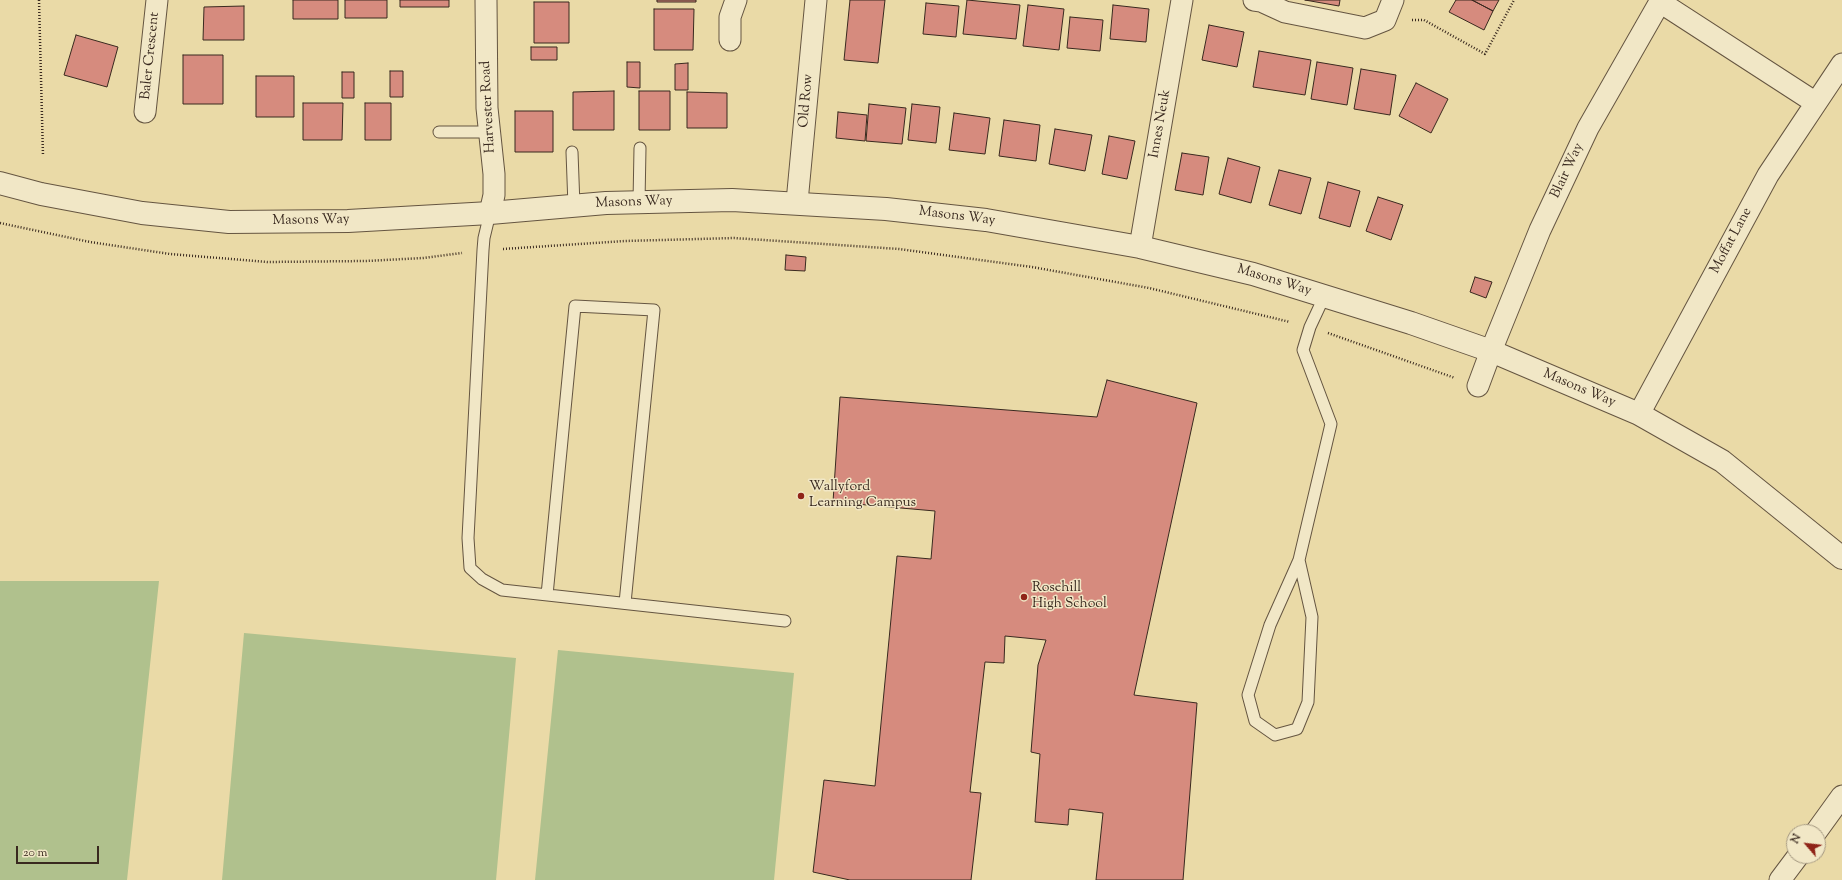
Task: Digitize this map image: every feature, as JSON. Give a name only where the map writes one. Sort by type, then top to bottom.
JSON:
[{"type":"street","name":"Baler Crescent","points":[[145,112],[157,0]]},
{"type":"street","name":"Harvester Road","points":[[486,0],[487,108],[494,174],[494,195],[490,213]]},
{"type":"street","points":[[730,40],[730,17],[736,0]]},
{"type":"street","name":"Old Row","points":[[797,202],[816,0]]},
{"type":"street","name":"Innes Neuk","points":[[1140,247],[1182,0]]},
{"type":"street","points":[[1258,0],[1285,12],[1365,28],[1385,20],[1392,0]]},
{"type":"street","points":[[1661,1],[1816,102]]},
{"type":"street","name":"Blair Way","points":[[1478,386],[1490,351],[1540,230],[1588,128],[1661,1]]},
{"type":"street","name":"Moffat Lane","points":[[1639,414],[1768,175],[1842,64]]},
{"type":"street","name":"Masons Way","points":[[0,183],[41,194],[142,213],[229,222],[348,221],[490,213],[638,202],[732,200],[797,202],[886,209],[986,220],[1140,247],[1254,274],[1411,323],[1490,351],[1639,414],[1722,461],[1842,558]]},
{"type":"street","points":[[1822,824],[1842,796]]},
{"type":"street","points":[[1780,880],[1792,864]]},
{"type":"lane","points":[[439,132],[490,132]]},
{"type":"lane","points":[[638,202],[640,148]]},
{"type":"lane","points":[[572,152],[574,206]]},
{"type":"lane","points":[[490,213],[484,238],[483,250],[468,538],[470,568],[482,579],[502,590],[785,621]]},
{"type":"lane","points":[[1298,560],[1312,617],[1308,702],[1296,729],[1275,736],[1255,721],[1248,695],[1270,624],[1298,560],[1332,424],[1303,350],[1310,327],[1324,296]]},
{"type":"lane","points":[[547,595],[575,306],[654,310],[625,603]]},
{"type":"path","points":[[39,0],[43,156]]},
{"type":"path","points":[[1385,20],[1424,20],[1485,54],[1514,0]]},
{"type":"path","points":[[0,223],[90,242],[170,254],[267,262],[366,261],[423,258],[483,250],[625,241],[734,238],[900,249],[1032,267],[1149,288],[1310,327],[1478,386]]},
{"type":"green space","points":[[0,581],[159,581],[127,880],[0,880]]},
{"type":"green space","points":[[244,633],[516,658],[496,880],[222,880]]},
{"type":"green space","points":[[558,650],[794,673],[774,880],[535,880]]},
{"type":"building","points":[[293,0],[338,0],[338,19],[293,19]]},
{"type":"building","points":[[345,0],[387,0],[387,18],[345,18]]},
{"type":"building","points":[[400,0],[449,0],[449,7],[400,7]]},
{"type":"building","points":[[657,0],[696,0],[696,2],[657,2]]},
{"type":"building","points":[[850,0],[885,0],[878,63],[844,60]]},
{"type":"building","points":[[967,0],[1020,5],[1016,39],[963,34]]},
{"type":"building","points":[[1305,0],[1340,0],[1339,6]]},
{"type":"building","points":[[1456,0],[1472,0],[1493,11],[1484,30],[1449,12]]},
{"type":"building","points":[[1472,0],[1499,0],[1493,11]]},
{"type":"building","points":[[534,2],[569,2],[569,43],[534,43]]},
{"type":"building","points":[[926,3],[959,6],[956,37],[923,34]]},
{"type":"building","points":[[1028,5],[1064,9],[1059,50],[1023,46]]},
{"type":"building","points":[[1113,5],[1149,9],[1146,42],[1110,39]]},
{"type":"building","points":[[244,6],[244,40],[203,40],[204,7]]},
{"type":"building","points":[[654,9],[694,9],[693,50],[654,50]]},
{"type":"building","points":[[1070,17],[1103,20],[1100,51],[1067,48]]},
{"type":"building","points":[[1209,25],[1244,32],[1237,67],[1202,60]]},
{"type":"building","points":[[76,35],[118,47],[107,87],[64,75]]},
{"type":"building","points":[[531,47],[557,47],[557,60],[531,60]]},
{"type":"building","points":[[1259,51],[1311,60],[1305,95],[1253,87]]},
{"type":"building","points":[[183,55],[223,55],[223,104],[183,104]]},
{"type":"building","points":[[627,62],[640,62],[640,88],[627,87]]},
{"type":"building","points":[[1317,62],[1353,68],[1347,105],[1311,99]]},
{"type":"building","points":[[688,63],[688,90],[675,90],[675,64]]},
{"type":"building","points":[[1361,69],[1396,75],[1390,115],[1354,109]]},
{"type":"building","points":[[390,71],[403,71],[403,97],[390,97]]},
{"type":"building","points":[[342,72],[354,72],[354,98],[342,98]]},
{"type":"building","points":[[256,76],[294,76],[294,117],[256,117]]},
{"type":"building","points":[[1416,83],[1448,99],[1431,133],[1399,116]]},
{"type":"building","points":[[614,91],[614,130],[573,130],[573,92]]},
{"type":"building","points":[[639,91],[670,91],[670,130],[639,130]]},
{"type":"building","points":[[687,92],[727,93],[727,128],[687,128]]},
{"type":"building","points":[[303,103],[343,103],[342,140],[303,140]]},
{"type":"building","points":[[365,103],[391,103],[391,140],[365,140]]},
{"type":"building","points":[[869,104],[906,108],[902,144],[866,141]]},
{"type":"building","points":[[912,104],[940,107],[936,143],[908,140]]},
{"type":"building","points":[[515,111],[553,111],[553,152],[515,152]]},
{"type":"building","points":[[838,112],[867,115],[865,141],[836,138]]},
{"type":"building","points":[[954,113],[990,118],[985,154],[949,150]]},
{"type":"building","points":[[1004,120],[1040,125],[1036,161],[999,156]]},
{"type":"building","points":[[1055,129],[1092,135],[1085,171],[1049,164]]},
{"type":"building","points":[[1109,136],[1135,141],[1127,179],[1102,174]]},
{"type":"building","points":[[1182,153],[1209,157],[1203,195],[1175,190]]},
{"type":"building","points":[[1228,158],[1260,167],[1251,203],[1219,194]]},
{"type":"building","points":[[1279,170],[1311,178],[1301,214],[1269,205]]},
{"type":"building","points":[[1328,182],[1360,191],[1350,227],[1319,218]]},
{"type":"building","points":[[1378,197],[1403,205],[1391,240],[1366,231]]},
{"type":"building","points":[[786,255],[806,257],[805,271],[785,270]]},
{"type":"building","points":[[1475,277],[1492,282],[1486,298],[1470,292]]},
{"type":"building","name":"Rosehill High School","points":[[1107,380],[1197,403],[1134,695],[1197,703],[1183,880],[1096,880],[1103,813],[1069,809],[1068,825],[1035,822],[1040,754],[1031,752],[1038,665],[1046,640],[1005,636],[1004,663],[985,662],[970,792],[981,793],[971,880],[850,880],[813,872],[824,780],[875,786],[897,556],[931,559],[935,511],[833,502],[840,397],[1097,417]]},
{"type":"place","name":"Wallyford Learning Campus","points":[[801,496]]},
{"type":"place","name":"Rosehill High School","points":[[1024,597]]}]
